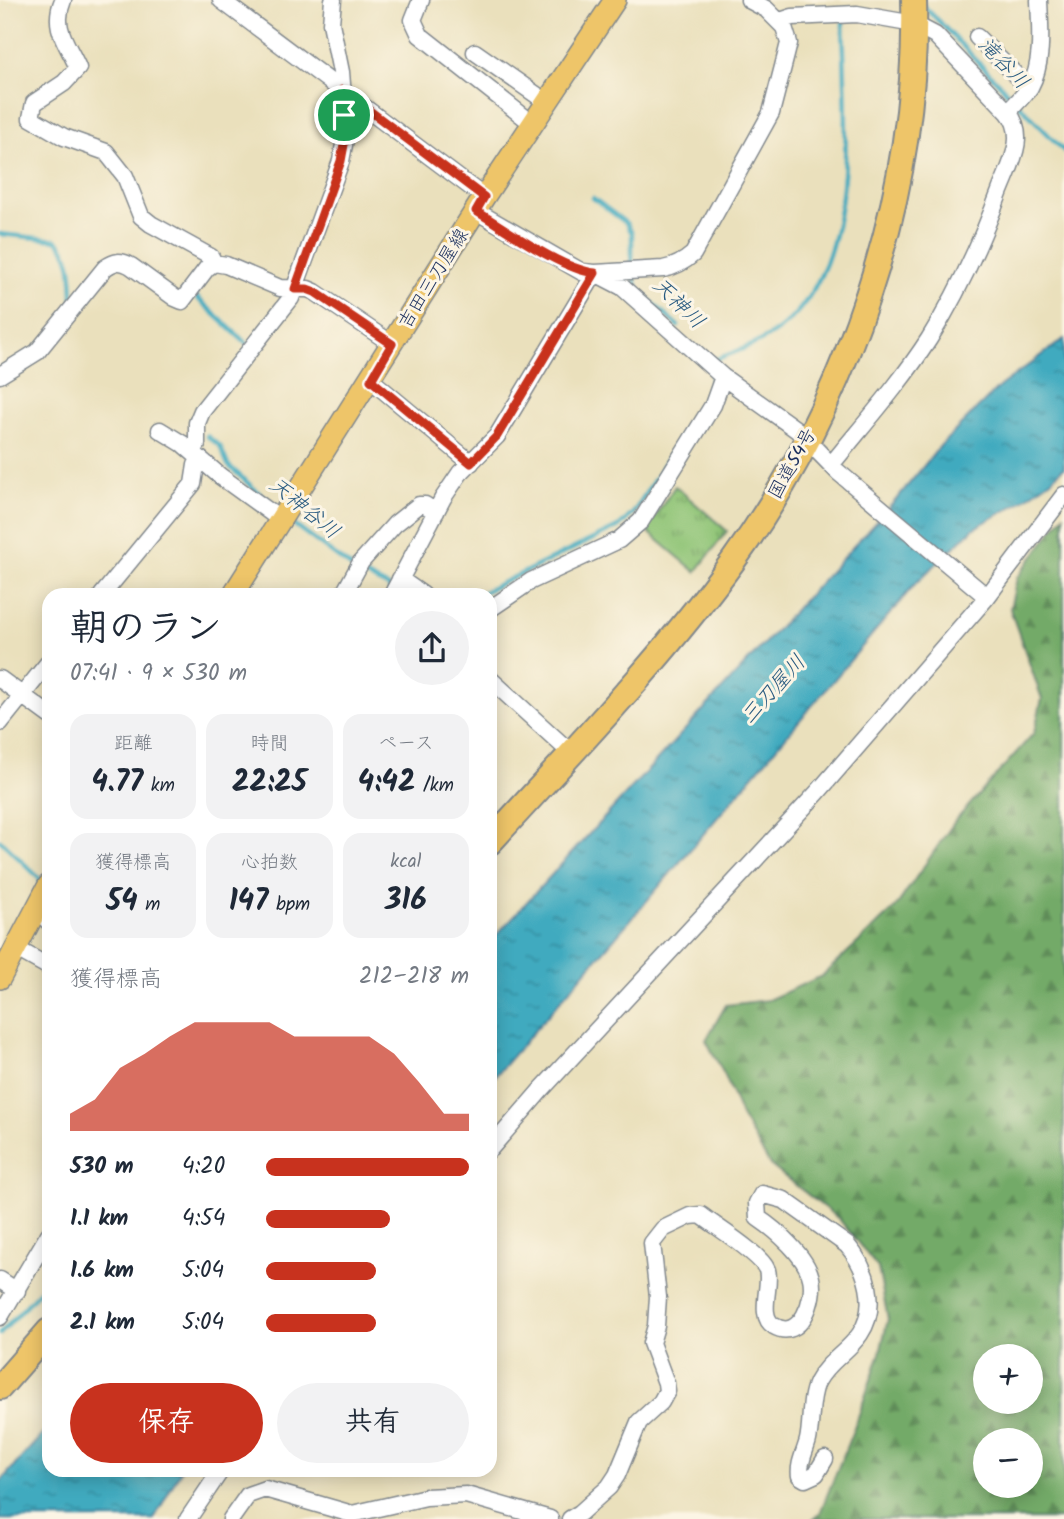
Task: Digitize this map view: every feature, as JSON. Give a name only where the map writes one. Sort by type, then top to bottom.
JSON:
[{"type":"highway","name":"国道54号","points":[[497,834],[687,621],[733,561],[776,497],[808,440],[850,343],[879,257],[904,136],[914,12]]},
{"type":"highway","points":[[0,1387],[42,1339]]},
{"type":"main road","name":"吉田三刀屋線","points":[[237,588],[480,204],[615,0]]},
{"type":"main road","points":[[2,971],[15,948],[42,916]]},
{"type":"street","points":[[62,0],[58,13],[59,30],[78,68],[64,83],[34,103],[31,118],[71,140],[106,152],[125,176],[141,216],[211,257],[214,263]]},
{"type":"street","points":[[221,0],[342,90],[480,204],[553,257],[582,272],[595,273],[663,269],[681,264],[693,254],[771,113],[789,43],[780,21],[749,0]]},
{"type":"street","points":[[197,445],[199,416],[285,306],[295,289],[341,161],[346,134],[341,72],[331,23],[333,0]]},
{"type":"street","points":[[421,0],[413,20],[420,35],[533,124]]},
{"type":"street","points":[[835,469],[929,339],[981,243],[1017,143],[1018,100],[1028,0]]},
{"type":"street","points":[[1018,100],[1040,54],[1039,0]]},
{"type":"street","points":[[780,21],[792,17],[914,12],[935,35],[1018,100]]},
{"type":"street","points":[[977,37],[1018,100]]},
{"type":"street","points":[[475,52],[548,103]]},
{"type":"street","points":[[0,375],[37,352],[111,264],[124,261],[183,301],[207,268],[214,263],[226,265],[280,288],[307,289],[392,344]]},
{"type":"street","points":[[595,273],[622,288],[723,377],[808,440],[835,469],[985,595]]},
{"type":"street","points":[[396,588],[452,483],[497,436],[595,273]]},
{"type":"street","points":[[497,603],[531,581],[619,540],[641,521],[713,404],[723,377]]},
{"type":"street","points":[[371,380],[471,463]]},
{"type":"street","points":[[160,430],[183,444],[220,476],[281,520]]},
{"type":"street","points":[[108,588],[193,484],[197,465]]},
{"type":"street","points":[[497,1141],[817,793],[985,595],[1064,495]]},
{"type":"street","points":[[347,588],[361,562],[395,524],[419,505],[425,505],[436,512]]},
{"type":"street","points":[[400,579],[413,588]]},
{"type":"street","points":[[0,723],[42,671]]},
{"type":"street","points":[[0,679],[42,710]]},
{"type":"street","points":[[497,685],[571,753]]},
{"type":"street","points":[[15,948],[42,963]]},
{"type":"street","points":[[570,1519],[609,1487],[617,1475],[639,1422],[662,1402],[667,1391],[651,1343],[656,1326],[658,1297],[652,1243],[658,1233],[690,1216],[701,1215],[755,1254],[764,1264],[769,1287],[766,1315],[770,1322],[784,1329],[795,1327],[801,1322],[811,1297],[811,1277],[784,1239],[758,1218],[757,1203],[762,1194],[784,1200],[847,1245],[869,1287],[866,1320],[861,1333],[830,1365],[817,1383],[800,1476],[805,1479],[817,1474],[825,1459]]},
{"type":"street","points":[[0,1317],[42,1246]]},
{"type":"street","points":[[0,1280],[17,1291]]},
{"type":"street","points":[[188,1519],[215,1477]]},
{"type":"street","points":[[231,1519],[248,1495],[265,1489],[352,1514],[426,1497],[466,1494],[550,1519]]},
{"type":"green space","points":[[675,486],[727,531],[696,572],[646,530]]},
{"type":"green space","points":[[1064,515],[1064,1519],[813,1519],[820,1513],[856,1423],[880,1353],[888,1319],[878,1268],[839,1219],[770,1165],[741,1116],[725,1076],[706,1040],[726,1005],[768,1000],[822,976],[895,908],[955,821],[1034,733],[1042,699],[1010,609],[1017,578]]},
{"type":"water","name":"三刀屋川","points":[[1064,339],[1064,467],[1019,503],[973,529],[915,584],[497,1074],[497,934],[895,501],[941,445],[1000,386]]},
{"type":"water","points":[[42,1435],[42,1477],[177,1477],[154,1519],[0,1519],[0,1482]]},
{"type":"waterway","name":"滝谷川","points":[[924,6],[1064,151]]},
{"type":"waterway","points":[[714,360],[758,342],[782,327],[808,299],[826,265],[837,226],[843,185],[846,142],[843,22]]},
{"type":"waterway","name":"天神川","points":[[593,198],[626,223],[632,233],[632,267]]},
{"type":"waterway","name":"天神谷川","points":[[0,234],[56,240],[69,260],[73,300]]},
{"type":"waterway","name":"天神川","points":[[634,276],[638,290],[678,326]]},
{"type":"waterway","name":"天神谷川","points":[[193,294],[248,345]]},
{"type":"waterway","points":[[492,588],[620,526],[634,512],[702,405],[712,374]]},
{"type":"waterway","name":"天神谷川","points":[[207,436],[220,446],[228,465],[270,503]]},
{"type":"waterway","name":"天神谷川","points":[[289,521],[352,568]]},
{"type":"waterway","name":"天神谷川","points":[[360,573],[389,588]]},
{"type":"waterway","points":[[0,840],[40,879],[40,885]]},
{"type":"waterway","points":[[0,1334],[42,1289]]},
{"type":"route","points":[[342,90],[484,197],[476,211],[553,257],[582,272],[595,273],[497,436],[471,463],[371,380],[392,344],[315,292],[295,289],[341,161],[346,134],[344,115],[342,90]]}]
